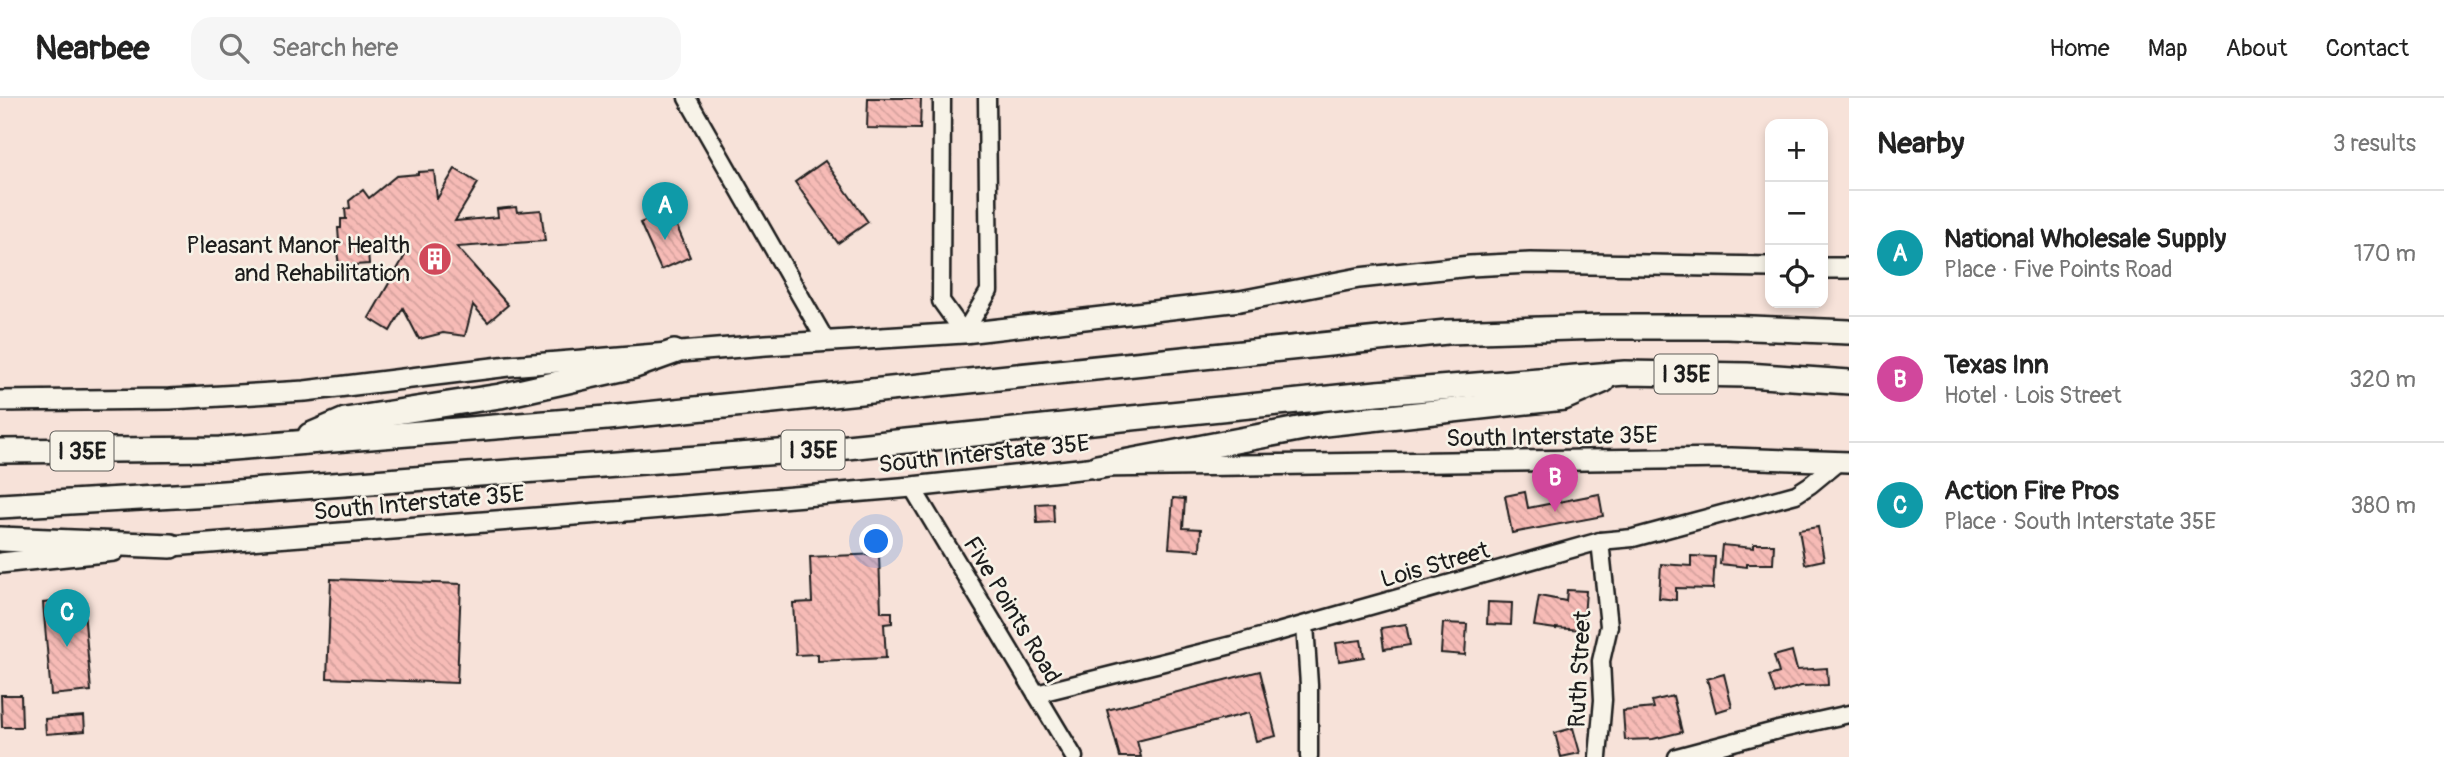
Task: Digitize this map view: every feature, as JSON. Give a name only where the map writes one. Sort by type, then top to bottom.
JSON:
[{"type":"highway","name":"I 35E","points":[[0,451],[164,451],[607,418],[1447,332],[1602,327],[1727,327],[1849,332]]},
{"type":"highway","points":[[295,442],[345,420],[500,396],[635,366],[674,352]]},
{"type":"highway","name":"I 35E","points":[[0,506],[210,494],[847,447],[1377,393],[1625,373],[1747,375],[1849,382]]},
{"type":"highway","points":[[1097,467],[1325,424],[1564,398],[1625,373]]},
{"type":"highway","points":[[0,539],[171,546]]},
{"type":"main road","points":[[0,401],[170,399],[304,391],[509,366],[964,333],[1240,301],[1359,278],[1470,266],[1537,263],[1765,267]]},
{"type":"main road","points":[[1828,268],[1849,268]]},
{"type":"main road","name":"South Interstate 35E","points":[[0,563],[171,546],[912,487],[1097,467],[1731,458],[1843,462]]},
{"type":"street","points":[[687,98],[826,341]]},
{"type":"street","points":[[942,98],[940,301],[964,333],[989,292],[987,98]]},
{"type":"street","name":"Lois Street","points":[[1036,694],[1305,625],[1600,541],[1633,538],[1796,494],[1843,462]]},
{"type":"street","name":"Five Points Road","points":[[912,487],[1074,757]]},
{"type":"street","name":"Ruth Street","points":[[1598,757],[1603,700],[1601,661],[1609,626],[1600,541]]},
{"type":"street","points":[[1305,625],[1309,685],[1309,757]]},
{"type":"street","points":[[1677,757],[1849,714]]},
{"type":"building","points":[[868,98],[921,98],[920,129],[867,128]]},
{"type":"building","points":[[825,161],[868,222],[838,243],[795,182]]},
{"type":"building","name":"Pleasant Manor Health and Rehabilitation","points":[[455,169],[478,183],[455,221],[498,217],[497,209],[516,207],[517,212],[541,210],[545,241],[457,247],[508,305],[488,322],[473,305],[465,336],[443,333],[419,339],[403,308],[390,331],[369,318],[407,252],[368,253],[369,264],[339,266],[336,243],[339,242],[338,228],[341,228],[341,219],[346,219],[345,209],[350,208],[349,201],[363,190],[369,198],[396,176],[418,172],[434,171],[437,199]]},
{"type":"building","points":[[670,210],[690,257],[661,270],[640,223]]},
{"type":"building","points":[[1525,492],[1528,508],[1599,494],[1603,516],[1512,533],[1505,496]]},
{"type":"building","points":[[1173,498],[1185,499],[1183,528],[1201,529],[1200,550],[1169,548]]},
{"type":"building","points":[[1053,503],[1054,522],[1037,523],[1036,504]]},
{"type":"building","points":[[1818,527],[1824,560],[1805,564],[1799,530]]},
{"type":"building","points":[[1754,544],[1774,544],[1773,564],[1747,564],[1747,567],[1720,564],[1722,545],[1754,548]]},
{"type":"building","points":[[879,554],[881,612],[892,612],[892,623],[884,624],[886,658],[818,661],[818,654],[796,655],[793,603],[812,602],[810,557]]},
{"type":"building","points":[[1691,556],[1715,557],[1713,589],[1676,588],[1676,600],[1659,598],[1661,564],[1691,566]]},
{"type":"building","points":[[331,579],[461,584],[457,683],[327,678]]},
{"type":"building","points":[[1567,590],[1586,591],[1583,630],[1534,626],[1539,596],[1566,601]]},
{"type":"building","points":[[83,599],[91,691],[51,695],[43,603]]},
{"type":"building","points":[[1488,602],[1512,603],[1511,625],[1487,624]]},
{"type":"building","points":[[1443,623],[1467,624],[1465,655],[1441,653]]},
{"type":"building","points":[[1406,624],[1410,645],[1384,649],[1381,628]]},
{"type":"building","points":[[1361,640],[1364,657],[1339,661],[1336,643]]},
{"type":"building","points":[[1792,651],[1797,670],[1827,668],[1828,685],[1801,686],[1775,694],[1769,676],[1779,673],[1774,656]]},
{"type":"building","points":[[1260,671],[1276,736],[1256,741],[1249,713],[1137,741],[1141,757],[1120,757],[1107,710]]},
{"type":"building","points":[[1724,674],[1732,707],[1716,712],[1707,679]]},
{"type":"building","points":[[1,695],[21,695],[22,727],[2,727]]},
{"type":"building","points":[[1673,696],[1682,732],[1653,739],[1625,740],[1623,711],[1654,708],[1652,701]]},
{"type":"building","points":[[84,716],[85,731],[46,734],[45,719]]},
{"type":"building","points":[[1573,728],[1580,753],[1561,757],[1555,733]]},
{"type":"place","name":"National Wholesale Supply","points":[[665,240]]},
{"type":"place","name":"Pleasant Manor Health and Rehabilitation","points":[[435,259]]},
{"type":"place","name":"Texas Inn","points":[[1555,512]]},
{"type":"place","name":"Action Fire Pros","points":[[67,647]]}]
